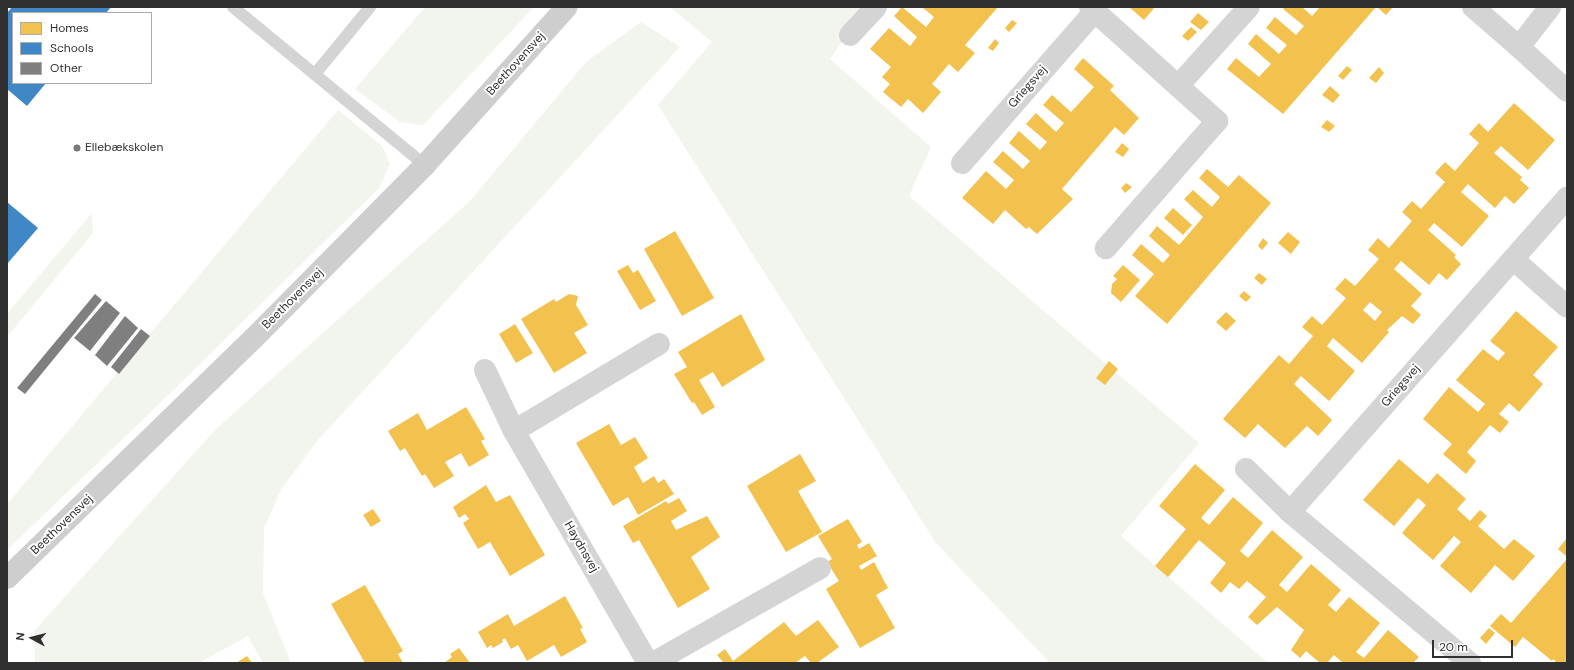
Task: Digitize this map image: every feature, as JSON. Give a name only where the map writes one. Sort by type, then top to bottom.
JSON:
[{"type":"street","name":"Beethovensvej","points":[[7,578],[253,339],[425,165],[567,7]]},
{"type":"street","points":[[850,36],[876,7]]},
{"type":"street","points":[[1178,86],[1249,7]]},
{"type":"street","points":[[1472,7],[1567,91]]},
{"type":"street","points":[[1519,47],[1550,7]]},
{"type":"street","name":"Griegsvej","points":[[962,163],[1092,9],[1217,121],[1106,248]]},
{"type":"street","name":"Griegsvej","points":[[1290,512],[1567,198]]},
{"type":"street","points":[[1513,259],[1567,307]]},
{"type":"street","points":[[514,431],[659,344]]},
{"type":"street","name":"Haydnsvej","points":[[485,370],[514,431],[648,663]]},
{"type":"street","points":[[1246,469],[1290,512],[1470,663]]},
{"type":"street","points":[[653,663],[820,568]]},
{"type":"lane","points":[[233,7],[425,165]]},
{"type":"lane","points":[[315,74],[370,7]]},
{"type":"shaded area","points":[[425,7],[534,7],[423,125],[400,122],[355,89]]},
{"type":"shaded area","points":[[670,7],[867,7],[830,59],[931,147],[909,196],[1199,443],[1121,536],[1268,663],[1050,663],[936,543],[658,105],[712,42]]},
{"type":"shaded area","points":[[641,22],[680,47],[318,440],[282,488],[264,528],[263,593],[291,663],[263,663],[248,636],[199,663],[35,663],[34,631],[217,428],[470,201],[586,62]]},
{"type":"shaded area","points":[[338,110],[382,146],[390,164],[379,188],[153,410],[7,550],[7,504]]},
{"type":"shaded area","points":[[92,213],[93,233],[7,337],[7,314]]},
{"type":"building: Homes","points":[[902,7],[926,27],[934,17],[922,7],[998,7],[965,45],[975,53],[958,72],[949,64],[932,84],[941,92],[923,113],[908,99],[901,107],[883,92],[890,84],[882,77],[891,67],[870,49],[889,28],[910,46],[917,37],[894,16]]},
{"type":"building: Homes","points":[[1129,7],[1155,7],[1144,20]]},
{"type":"building: Homes","points":[[1285,7],[1302,7],[1312,16],[1320,7],[1376,7],[1283,114],[1227,69],[1236,58],[1259,77],[1271,64],[1248,44],[1256,34],[1279,54],[1287,45],[1266,28],[1275,17],[1296,35],[1304,26],[1283,9]]},
{"type":"building: Homes","points":[[1377,7],[1393,7],[1386,15]]},
{"type":"building: Homes","points":[[1198,13],[1209,22],[1201,30],[1190,22]]},
{"type":"building: Homes","points":[[1012,20],[1017,23],[1009,32],[1005,28]]},
{"type":"building: Homes","points":[[1191,27],[1197,32],[1188,41],[1182,36]]},
{"type":"building: Homes","points":[[995,39],[999,43],[993,51],[988,48]]},
{"type":"building: Homes","points":[[1083,58],[1114,86],[1110,90],[1139,118],[1124,135],[1115,127],[1062,189],[1073,199],[1037,234],[1029,227],[1026,229],[1005,210],[993,224],[962,198],[986,171],[1006,189],[1014,180],[993,162],[1003,151],[1023,169],[1030,161],[1009,143],[1019,131],[1040,150],[1047,142],[1026,124],[1036,113],[1056,132],[1064,123],[1043,105],[1052,95],[1071,112],[1094,87],[1074,69]]},
{"type":"building: Homes","points":[[1347,66],[1352,70],[1343,80],[1338,76]]},
{"type":"building: Homes","points":[[1379,67],[1384,73],[1376,83],[1369,78]]},
{"type":"building: Homes","points":[[1330,86],[1340,95],[1333,103],[1322,95]]},
{"type":"building: Homes","points":[[1514,103],[1555,140],[1528,170],[1501,146],[1494,153],[1522,177],[1520,180],[1529,188],[1514,204],[1505,196],[1495,208],[1468,184],[1461,192],[1489,216],[1462,247],[1434,223],[1428,230],[1456,255],[1454,257],[1461,264],[1447,280],[1439,273],[1429,285],[1401,261],[1394,269],[1422,294],[1411,306],[1421,315],[1413,324],[1402,316],[1387,330],[1389,332],[1362,363],[1333,338],[1327,346],[1355,371],[1329,401],[1301,376],[1294,384],[1332,420],[1318,436],[1307,426],[1285,448],[1258,424],[1245,438],[1223,419],[1279,355],[1289,364],[1313,336],[1302,327],[1312,316],[1322,325],[1346,298],[1335,289],[1345,278],[1355,286],[1379,259],[1368,250],[1378,238],[1389,248],[1412,221],[1402,212],[1412,201],[1421,209],[1445,182],[1435,173],[1445,162],[1455,171],[1479,143],[1469,134],[1479,123],[1488,132]],"holes":[[[1370,302],[1382,312],[1375,321],[1363,310]]]},
{"type":"building: Homes","points":[[1327,120],[1335,126],[1329,132],[1321,127]]},
{"type":"building: Homes","points":[[1122,143],[1129,149],[1123,157],[1115,152]]},
{"type":"building: Homes","points":[[1207,169],[1228,187],[1239,175],[1271,203],[1167,324],[1135,296],[1154,274],[1132,255],[1141,244],[1163,263],[1170,255],[1149,236],[1157,226],[1179,245],[1203,217],[1184,199],[1193,190],[1212,207],[1220,197],[1199,178]]},
{"type":"building: Homes","points":[[1126,183],[1132,187],[1125,193],[1121,188]]},
{"type":"building: Homes","points":[[1173,208],[1192,225],[1183,235],[1164,218]]},
{"type":"building: Homes","points":[[675,231],[714,298],[682,316],[644,249]]},
{"type":"building: Homes","points":[[1288,232],[1300,242],[1291,254],[1278,243]]},
{"type":"building: Homes","points":[[1263,238],[1268,243],[1262,250],[1258,246]]},
{"type":"building: Homes","points":[[628,265],[633,273],[638,270],[656,301],[640,310],[617,271]]},
{"type":"building: Homes","points":[[1123,265],[1140,280],[1121,302],[1111,293],[1112,284],[1117,279],[1113,276]]},
{"type":"building: Homes","points":[[1259,273],[1267,279],[1262,285],[1254,278]]},
{"type":"building: Homes","points":[[1244,291],[1251,297],[1246,302],[1239,296]]},
{"type":"building: Homes","points":[[569,294],[578,296],[576,305],[588,325],[574,333],[587,353],[554,373],[521,319],[554,299],[556,302]]},
{"type":"building: Homes","points":[[1516,311],[1558,347],[1533,375],[1543,384],[1519,412],[1509,403],[1499,414],[1509,422],[1500,433],[1490,425],[1467,452],[1476,461],[1466,474],[1443,454],[1452,444],[1423,419],[1449,387],[1478,412],[1485,404],[1456,380],[1483,349],[1498,361],[1505,353],[1490,341]]},
{"type":"building: Homes","points":[[1226,312],[1236,321],[1226,331],[1216,322]]},
{"type":"building: Homes","points":[[741,314],[765,360],[722,387],[713,372],[699,380],[715,407],[702,415],[694,402],[692,403],[674,374],[687,367],[678,352]]},
{"type":"building: Homes","points":[[515,324],[533,353],[516,363],[499,334]]},
{"type":"building: Homes","points":[[1109,361],[1118,369],[1105,385],[1096,378]]},
{"type":"building: Homes","points":[[466,407],[485,439],[481,441],[489,455],[469,467],[461,453],[445,462],[454,476],[434,488],[425,474],[422,476],[405,448],[400,451],[388,431],[418,413],[427,430]]},
{"type":"building: Homes","points":[[609,424],[621,445],[635,437],[648,458],[634,467],[643,483],[654,476],[658,483],[664,479],[674,494],[638,515],[628,497],[613,506],[576,443]]},
{"type":"building: Homes","points":[[800,454],[816,481],[798,491],[822,532],[786,552],[747,486]]},
{"type":"building: Homes","points":[[1399,459],[1428,484],[1437,473],[1466,499],[1457,509],[1470,521],[1480,510],[1487,516],[1478,526],[1504,549],[1514,539],[1535,556],[1513,581],[1495,565],[1471,593],[1440,566],[1461,542],[1454,536],[1433,560],[1402,533],[1426,505],[1418,498],[1394,526],[1363,500]]},
{"type":"building: Homes","points":[[1195,464],[1225,490],[1201,518],[1209,525],[1233,497],[1263,523],[1240,551],[1248,558],[1272,530],[1303,557],[1279,585],[1287,592],[1311,564],[1341,590],[1328,605],[1336,612],[1349,597],[1380,623],[1356,652],[1364,658],[1388,630],[1419,657],[1413,663],[1343,663],[1334,655],[1327,663],[1320,663],[1306,651],[1300,658],[1291,650],[1304,630],[1277,607],[1257,625],[1248,617],[1266,597],[1247,581],[1239,589],[1230,582],[1221,593],[1210,583],[1226,563],[1199,540],[1168,577],[1155,566],[1186,529],[1159,506]]},
{"type":"building: Homes","points":[[486,485],[496,502],[510,495],[545,555],[510,576],[490,542],[478,549],[463,523],[469,519],[465,514],[459,518],[453,507]]},
{"type":"building: Homes","points":[[679,498],[687,511],[671,521],[676,530],[707,516],[720,537],[691,557],[710,589],[678,608],[639,540],[633,543],[623,526],[666,501],[668,504]]},
{"type":"building: Homes","points":[[373,509],[381,521],[371,527],[363,515]]},
{"type":"building: Homes","points":[[848,519],[862,542],[857,545],[859,549],[869,543],[877,556],[859,566],[861,570],[874,562],[888,588],[876,595],[895,628],[860,648],[826,589],[839,581],[827,562],[832,559],[818,536]]},
{"type":"building: Homes","points":[[1567,538],[1567,557],[1558,549]]},
{"type":"building: Homes","points":[[1567,559],[1567,663],[1557,663],[1553,659],[1552,661],[1523,637],[1515,647],[1490,626],[1501,614],[1511,623]]},
{"type":"building: Homes","points":[[365,585],[403,651],[398,654],[403,663],[365,663],[331,604]]},
{"type":"building: Homes","points":[[565,596],[583,628],[580,629],[587,642],[561,657],[554,645],[527,661],[518,645],[511,649],[505,638],[502,640],[503,642],[493,648],[491,645],[487,648],[478,632],[508,614],[514,626]]},
{"type":"building: Homes","points":[[818,620],[839,647],[817,663],[811,663],[805,656],[795,663],[724,663],[717,655],[725,649],[733,661],[784,622],[796,636]]},
{"type":"building: Homes","points":[[1489,628],[1495,633],[1486,644],[1480,638]]},
{"type":"building: Homes","points":[[459,648],[470,663],[444,663],[452,657],[450,654]]},
{"type":"building: Homes","points":[[247,656],[252,663],[236,663]]},
{"type":"building: Schools","points":[[12,7],[111,7],[107,12],[12,12],[12,84],[45,84],[27,106],[7,89],[7,13]]},
{"type":"building: Schools","points":[[7,202],[38,228],[7,264]]},
{"type":"building: Other","points":[[95,294],[102,300],[25,394],[17,388]]},
{"type":"building: Other","points":[[106,301],[120,313],[90,351],[74,338]]},
{"type":"building: Other","points":[[125,316],[138,328],[107,366],[95,355]]},
{"type":"building: Other","points":[[141,329],[150,336],[119,374],[111,367]]},
{"type":"place","name":"Ellebækskolen","points":[[77,148]]}]
